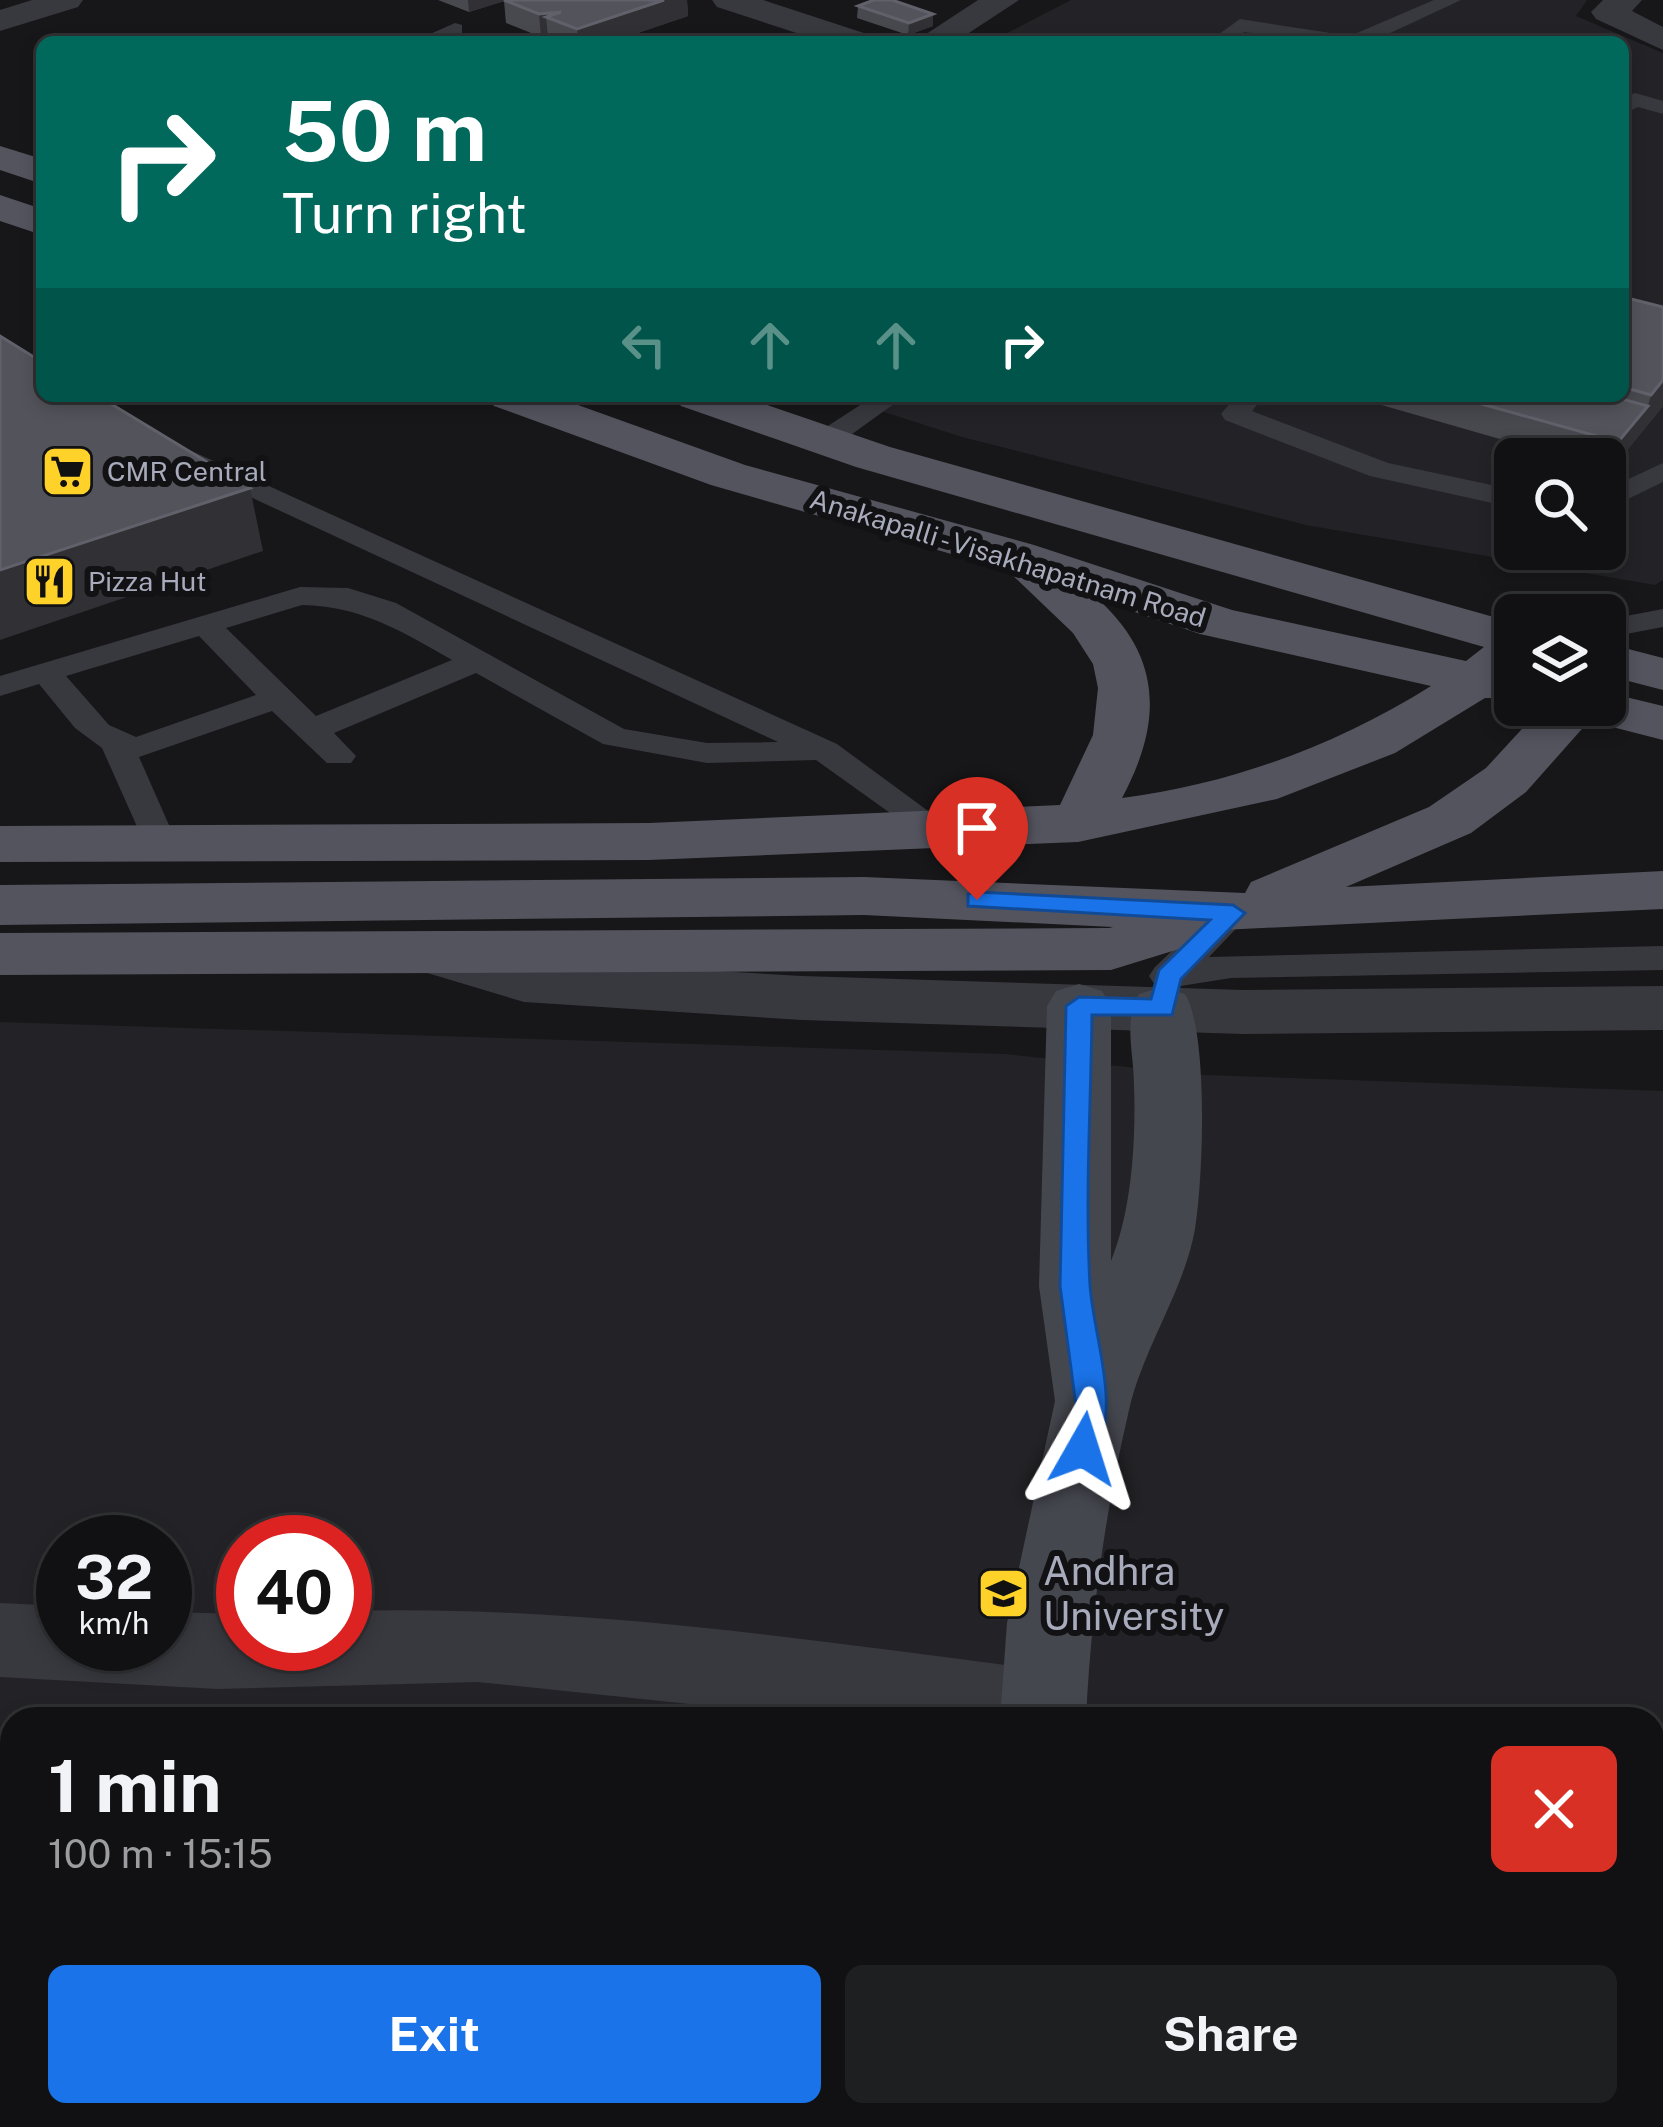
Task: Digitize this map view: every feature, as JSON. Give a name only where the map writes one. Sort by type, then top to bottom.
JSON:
[{"type":"main road","points":[[0,157],[36,170]]},
{"type":"main road","name":"Anakapalli - Visakhapatnam Road","points":[[527,402],[728,475],[1016,556],[1220,623],[1494,662]]},
{"type":"main road","name":"Anakapalli - Visakhapatnam Road","points":[[714,402],[824,441],[1253,569],[1494,659]]},
{"type":"main road","points":[[1016,556],[1108,640],[1128,684],[1123,733],[1104,780],[1078,824]]},
{"type":"main road","points":[[1626,658],[1663,723]]},
{"type":"main road","points":[[0,844],[664,844],[1078,824],[1219,798],[1329,761],[1374,742],[1494,671]]},
{"type":"main road","points":[[0,954],[1111,949],[1233,913],[1450,820],[1506,780],[1555,726]]},
{"type":"main road","points":[[0,905],[864,896],[1233,913],[1663,890]]},
{"type":"street","points":[[0,22],[66,0]]},
{"type":"street","points":[[729,0],[840,36]]},
{"type":"street","points":[[941,36],[1002,0]]},
{"type":"street","points":[[1625,0],[1609,12],[1663,40]]},
{"type":"street","points":[[436,954],[524,981],[802,998],[1079,1006],[1165,993],[1663,1008]]},
{"type":"street","points":[[1043,1707],[1049,1624],[1091,1406],[1159,1231],[1168,1089],[1165,993]]},
{"type":"street","points":[[1079,1006],[1075,1286],[1091,1406]]},
{"type":"street","points":[[0,1640],[36,1642]]},
{"type":"street","points":[[192,1651],[478,1646],[716,1665],[996,1707]]},
{"type":"lane","points":[[1366,36],[1451,0]]},
{"type":"lane","points":[[1226,36],[1240,25],[1312,36]]},
{"type":"lane","points":[[437,36],[455,29]]},
{"type":"lane","points":[[1629,104],[1635,99],[1663,108]]},
{"type":"lane","points":[[824,441],[883,402]]},
{"type":"lane","points":[[1245,402],[1234,414],[1380,470],[1494,494]]},
{"type":"lane","points":[[162,445],[825,751],[937,830]]},
{"type":"lane","points":[[1626,490],[1663,471]]},
{"type":"lane","points":[[0,686],[300,596],[348,597],[385,610],[615,737],[706,753],[825,751]]},
{"type":"lane","points":[[204,625],[339,756]]},
{"type":"lane","points":[[313,730],[477,661]]},
{"type":"lane","points":[[47,673],[99,735],[118,747],[159,841]]},
{"type":"lane","points":[[118,747],[173,737],[277,698]]},
{"type":"lane","points":[[1165,993],[1233,913]]},
{"type":"lane","points":[[1165,993],[1231,966],[1663,958]]},
{"type":"shaded area","points":[[1071,0],[1587,0],[1576,16],[1623,36],[1002,36]]},
{"type":"shaded area","points":[[1629,39],[1663,53],[1663,580],[1655,585],[1568,570],[1626,570],[1626,438],[1494,438],[1494,557],[1306,525],[962,437],[853,402],[1629,402]]},
{"type":"shaded area","name":"Andhra University","points":[[0,1022],[1005,1054],[1204,1075],[1663,1091],[1663,1707],[0,1707]]},
{"type":"building","points":[[504,0],[664,0],[577,29],[546,17],[561,12],[539,14]]},
{"type":"building","points":[[892,0],[933,14],[909,23],[858,6]]},
{"type":"building","points":[[1629,298],[1663,307],[1663,380],[1651,395],[1629,389]]},
{"type":"building","points":[[0,336],[36,358],[36,402],[108,402],[250,488],[0,570]]},
{"type":"building","points":[[1629,401],[1648,406],[1621,438],[1604,438],[1475,402]]},
{"type":"place","name":"CMR Central","points":[[68,471]]},
{"type":"place","name":"Pizza Hut","points":[[49,581]]},
{"type":"place","name":"Andhra University","points":[[1004,1593]]},
{"type":"route","points":[[977,900],[1233,913],[1168,976],[1162,1009],[1079,1006],[1075,1286],[1091,1406],[1083,1449]]}]
